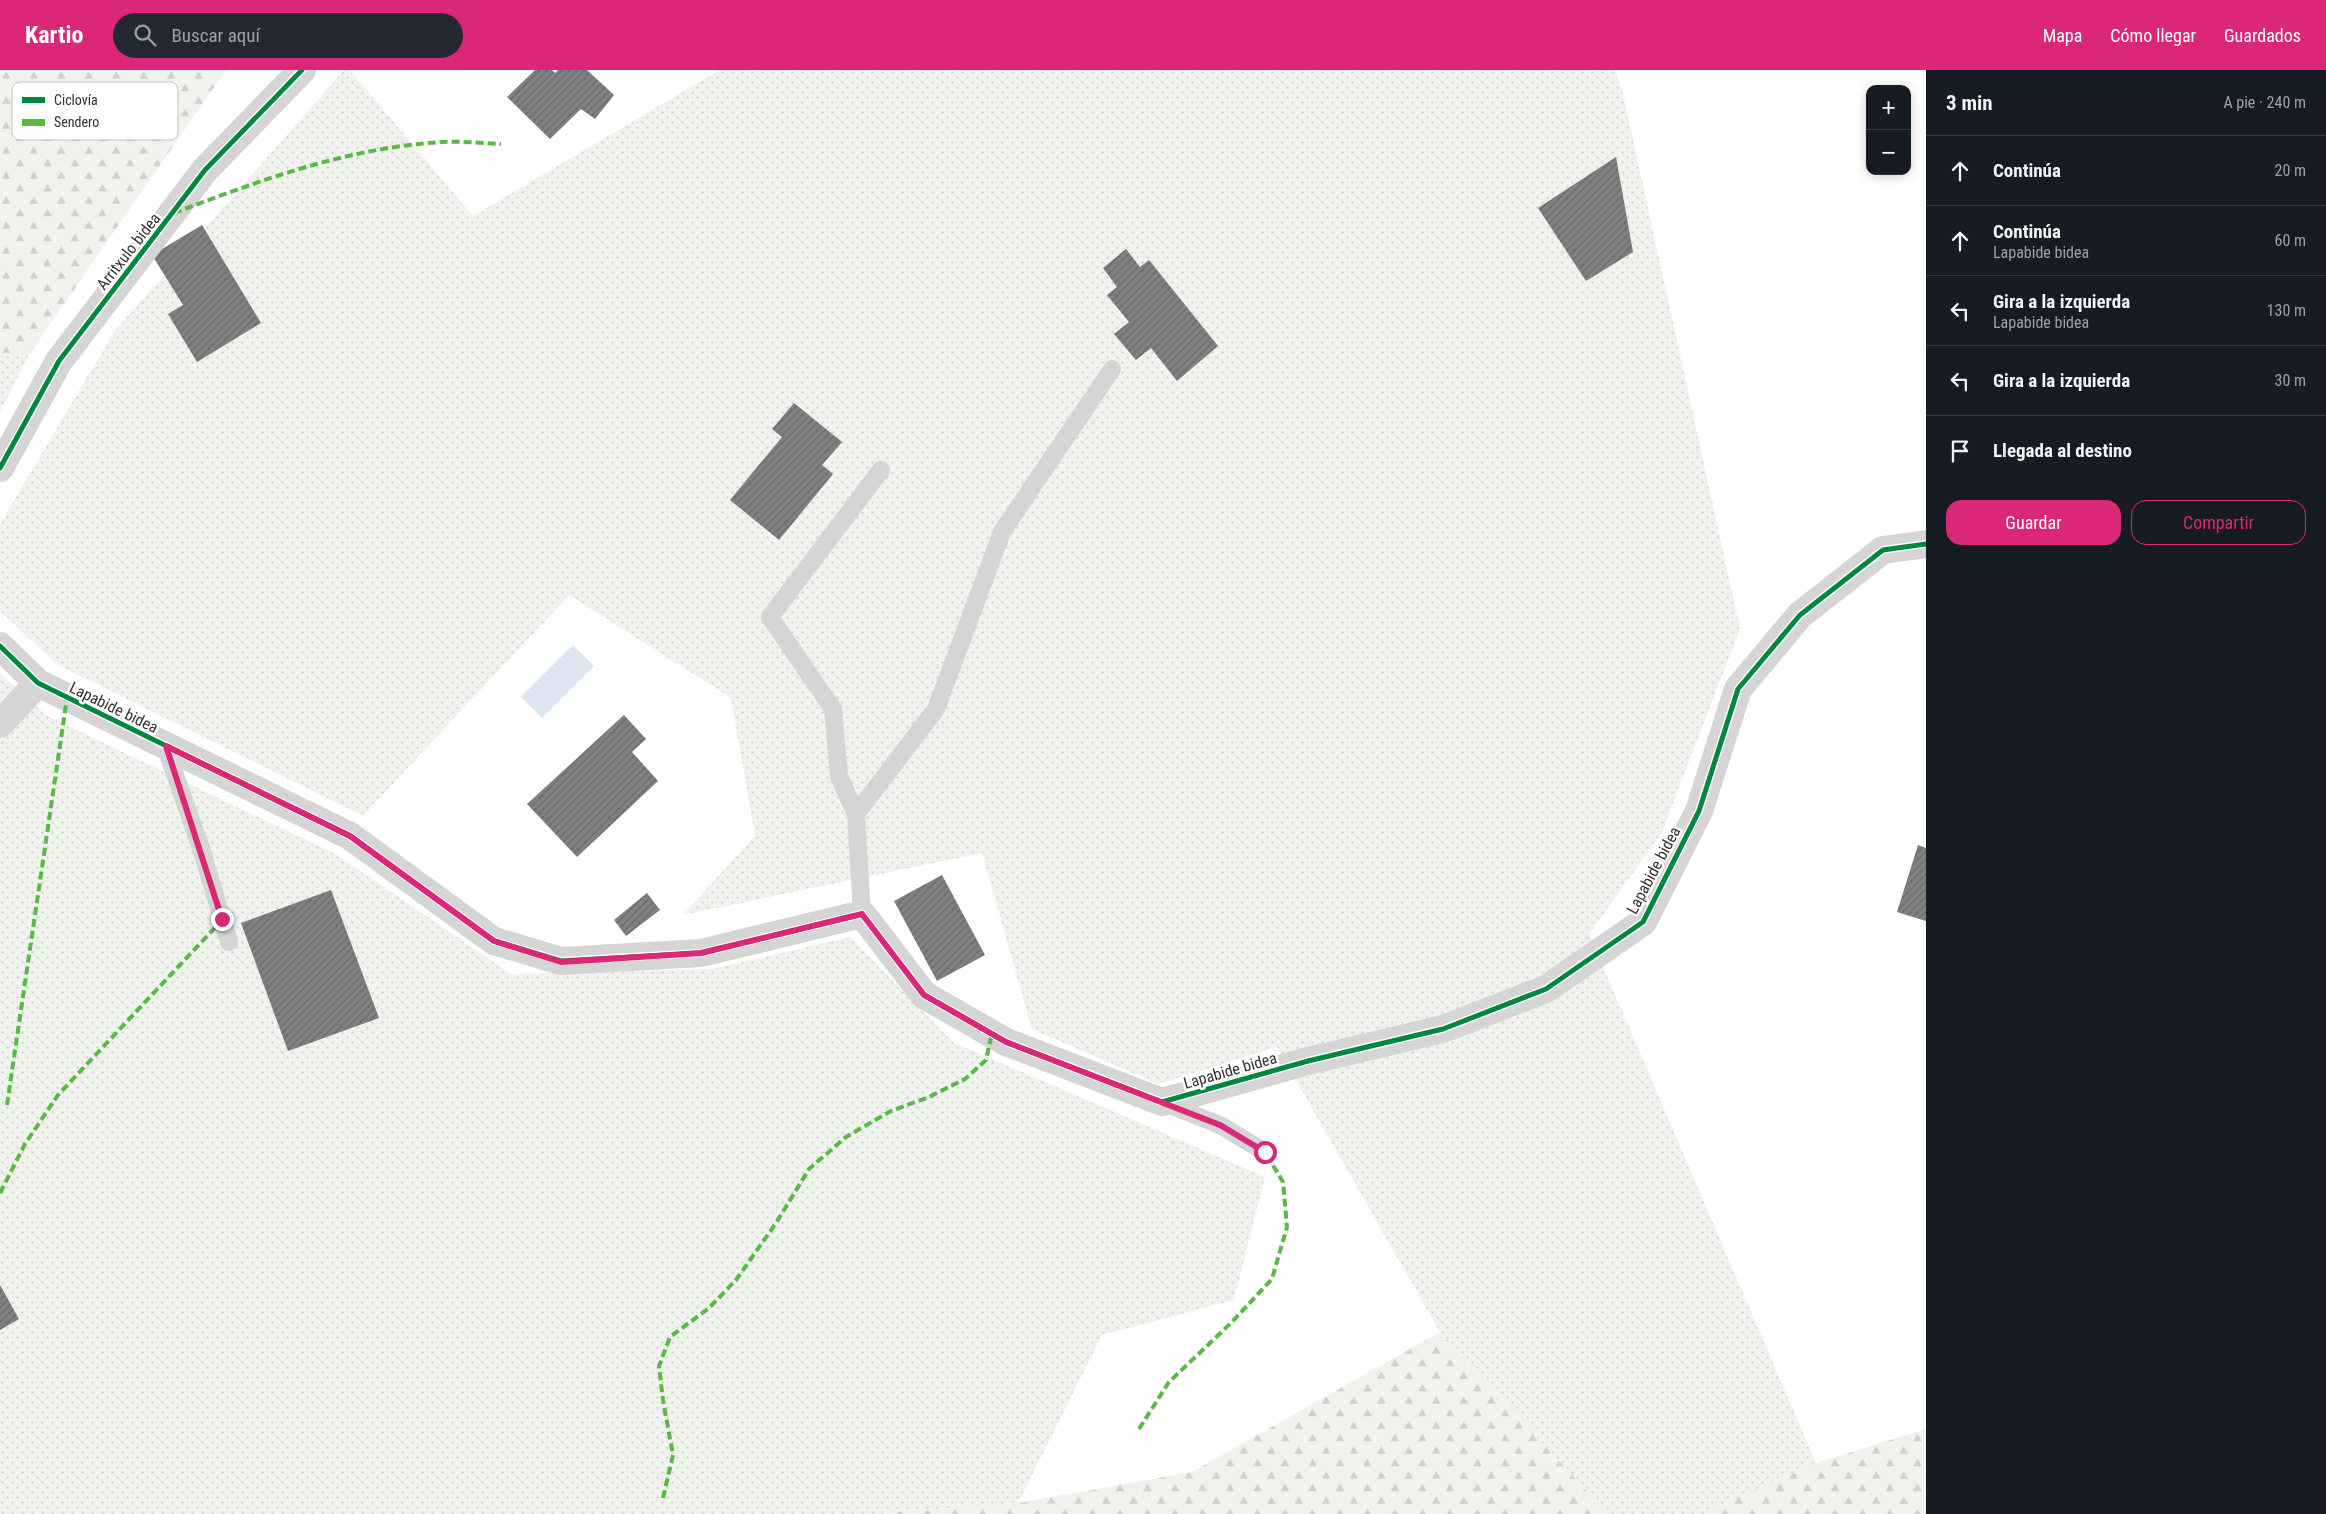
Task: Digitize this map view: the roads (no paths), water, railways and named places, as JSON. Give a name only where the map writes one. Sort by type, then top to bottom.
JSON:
[{"type":"street","name":"Arritxulo bidea","points":[[0,468],[65,353],[206,170],[302,70]]},
{"type":"street","name":"Lapabide bidea","points":[[1162,1102],[1308,1061],[1443,1029],[1546,990],[1642,922],[1699,811],[1738,689],[1800,615],[1882,550],[1926,544]]},
{"type":"street","name":"Lapabide bidea","points":[[0,646],[38,684],[350,836],[494,941],[561,962],[701,953],[862,914]]},
{"type":"street","points":[[0,724],[38,684]]},
{"type":"street","points":[[862,914],[924,995],[1006,1042],[1162,1102]]},
{"type":"lane","points":[[856,814],[936,709],[1002,532],[1112,369]]},
{"type":"lane","points":[[862,914],[856,814],[840,776],[833,709],[770,617],[881,470]]},
{"type":"lane","points":[[166,746],[201,848],[229,942]]},
{"type":"lane","points":[[1162,1102],[1220,1125],[1265,1152]]}]
